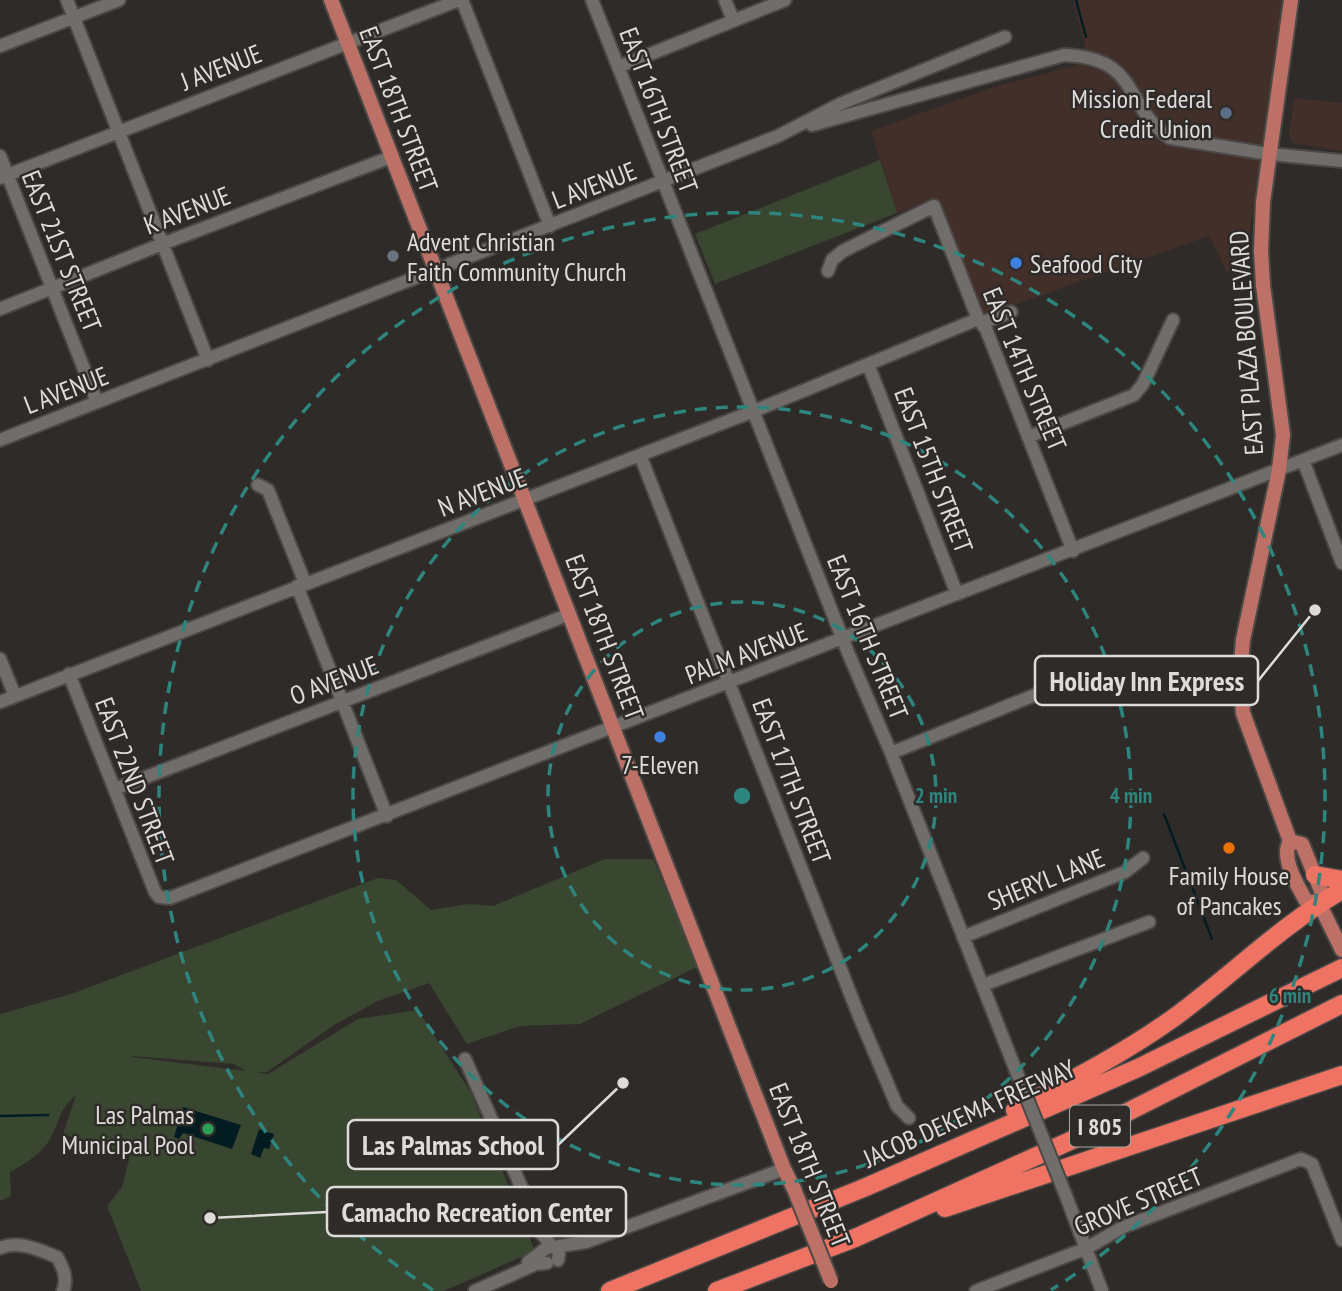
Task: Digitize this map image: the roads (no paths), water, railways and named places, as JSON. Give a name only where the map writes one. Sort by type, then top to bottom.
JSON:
[{"type":"highway","points":[[1315,875],[1342,880]]},
{"type":"highway","points":[[854,1192],[1074,1080],[1172,1019],[1319,903],[1342,890]]},
{"type":"highway","name":"JACOB DEKEMA FREEWAY","points":[[610,1291],[854,1192],[1138,1068],[1342,968]]},
{"type":"highway","name":"I 805","points":[[717,1291],[855,1238],[1070,1141],[1341,1005]]},
{"type":"highway","points":[[855,1238],[1342,1075]]},
{"type":"main road","name":"EAST 18TH STREET","points":[[331,0],[614,728],[654,838],[832,1286]]},
{"type":"main road","name":"EAST PLAZA BOULEVARD","points":[[1290,0],[1263,202],[1261,256],[1283,435],[1279,470],[1243,640],[1240,676],[1243,713],[1290,841],[1286,853],[1306,901],[1319,903]]},
{"type":"main road","name":"EAST PLAZA BOULEVARD","points":[[1290,841],[1301,844],[1322,892],[1319,903],[1342,950]]},
{"type":"street","points":[[67,0],[208,360]]},
{"type":"street","points":[[0,46],[119,0]]},
{"type":"street","points":[[460,0],[550,226]]},
{"type":"street","name":"J AVENUE","points":[[4,176],[347,41],[460,0]]},
{"type":"street","name":"EAST 16TH STREET","points":[[592,0],[1102,1291]]},
{"type":"street","points":[[725,0],[733,20]]},
{"type":"street","points":[[618,67],[785,0]]},
{"type":"street","name":"L AVENUE","points":[[0,440],[663,183],[778,136],[840,104],[1005,37]]},
{"type":"street","points":[[778,136],[1063,55],[1086,56],[1115,70],[1157,130],[1170,138],[1269,154],[1342,161]]},
{"type":"street","name":"EAST 21ST STREET","points":[[0,156],[4,176],[52,287],[97,402]]},
{"type":"street","name":"K AVENUE","points":[[0,309],[391,157]]},
{"type":"street","name":"EAST 14TH STREET","points":[[828,271],[832,260],[843,251],[934,206],[979,321],[986,329],[1044,471],[1073,551]]},
{"type":"street","name":"N AVENUE","points":[[0,702],[754,411],[979,321],[1011,312]]},
{"type":"street","points":[[1028,437],[1134,395],[1143,384],[1172,320]]},
{"type":"street","name":"EAST 15TH STREET","points":[[868,364],[957,594]]},
{"type":"street","name":"PALM AVENUE","points":[[165,899],[387,816],[1342,445]]},
{"type":"street","name":"EAST 17TH STREET","points":[[640,455],[869,1040],[897,1106],[909,1118]]},
{"type":"street","points":[[1303,460],[1342,563]]},
{"type":"street","points":[[258,485],[268,490],[342,702],[387,816]]},
{"type":"street","name":"O AVENUE","points":[[115,789],[570,614]]},
{"type":"street","points":[[0,659],[15,696]]},
{"type":"street","points":[[891,753],[1097,670]]},
{"type":"street","name":"EAST 22ND STREET","points":[[69,674],[155,892],[165,899]]},
{"type":"street","name":"SHERYL LANE","points":[[963,937],[1125,872],[1143,858]]},
{"type":"street","points":[[983,985],[1149,922]]},
{"type":"street","points":[[465,1059],[549,1253]]},
{"type":"street","name":"GROVE STREET","points":[[976,1291],[1087,1248],[1123,1227],[1301,1159],[1312,1164],[1339,1224]]},
{"type":"street","points":[[475,1291],[536,1264],[549,1253],[784,1169]]},
{"type":"street","points":[[1339,1224],[1342,1240]]},
{"type":"street","points":[[0,1248],[9,1245],[27,1246],[58,1257],[65,1271],[66,1284],[63,1291]]},
{"type":"water","name":"Las Palmas Municipal Pool","points":[[183,1107],[241,1125],[232,1149],[183,1133],[179,1139],[174,1137]]},
{"type":"water","points":[[259,1129],[274,1134],[269,1149],[264,1148],[260,1158],[251,1154]]},
{"type":"waterway","points":[[1076,0],[1086,37]]},
{"type":"waterway","points":[[1164,814],[1212,939]]},
{"type":"waterway","points":[[0,1116],[48,1115]]},
{"type":"place","name":"Mission Federal Credit Union","points":[[1226,113]]},
{"type":"place","name":"Advent Christian Faith Community Church","points":[[393,256]]},
{"type":"place","name":"Seafood City","points":[[1016,263]]},
{"type":"place","name":"Holiday Inn Express","points":[[1315,610]]},
{"type":"place","name":"7-Eleven","points":[[660,737]]},
{"type":"place","name":"Family House of Pancakes","points":[[1229,848]]},
{"type":"place","name":"Las Palmas School","points":[[623,1083]]},
{"type":"place","name":"Las Palmas Municipal Pool","points":[[208,1129]]},
{"type":"place","name":"Camacho Recreation Center","points":[[210,1218]]}]
